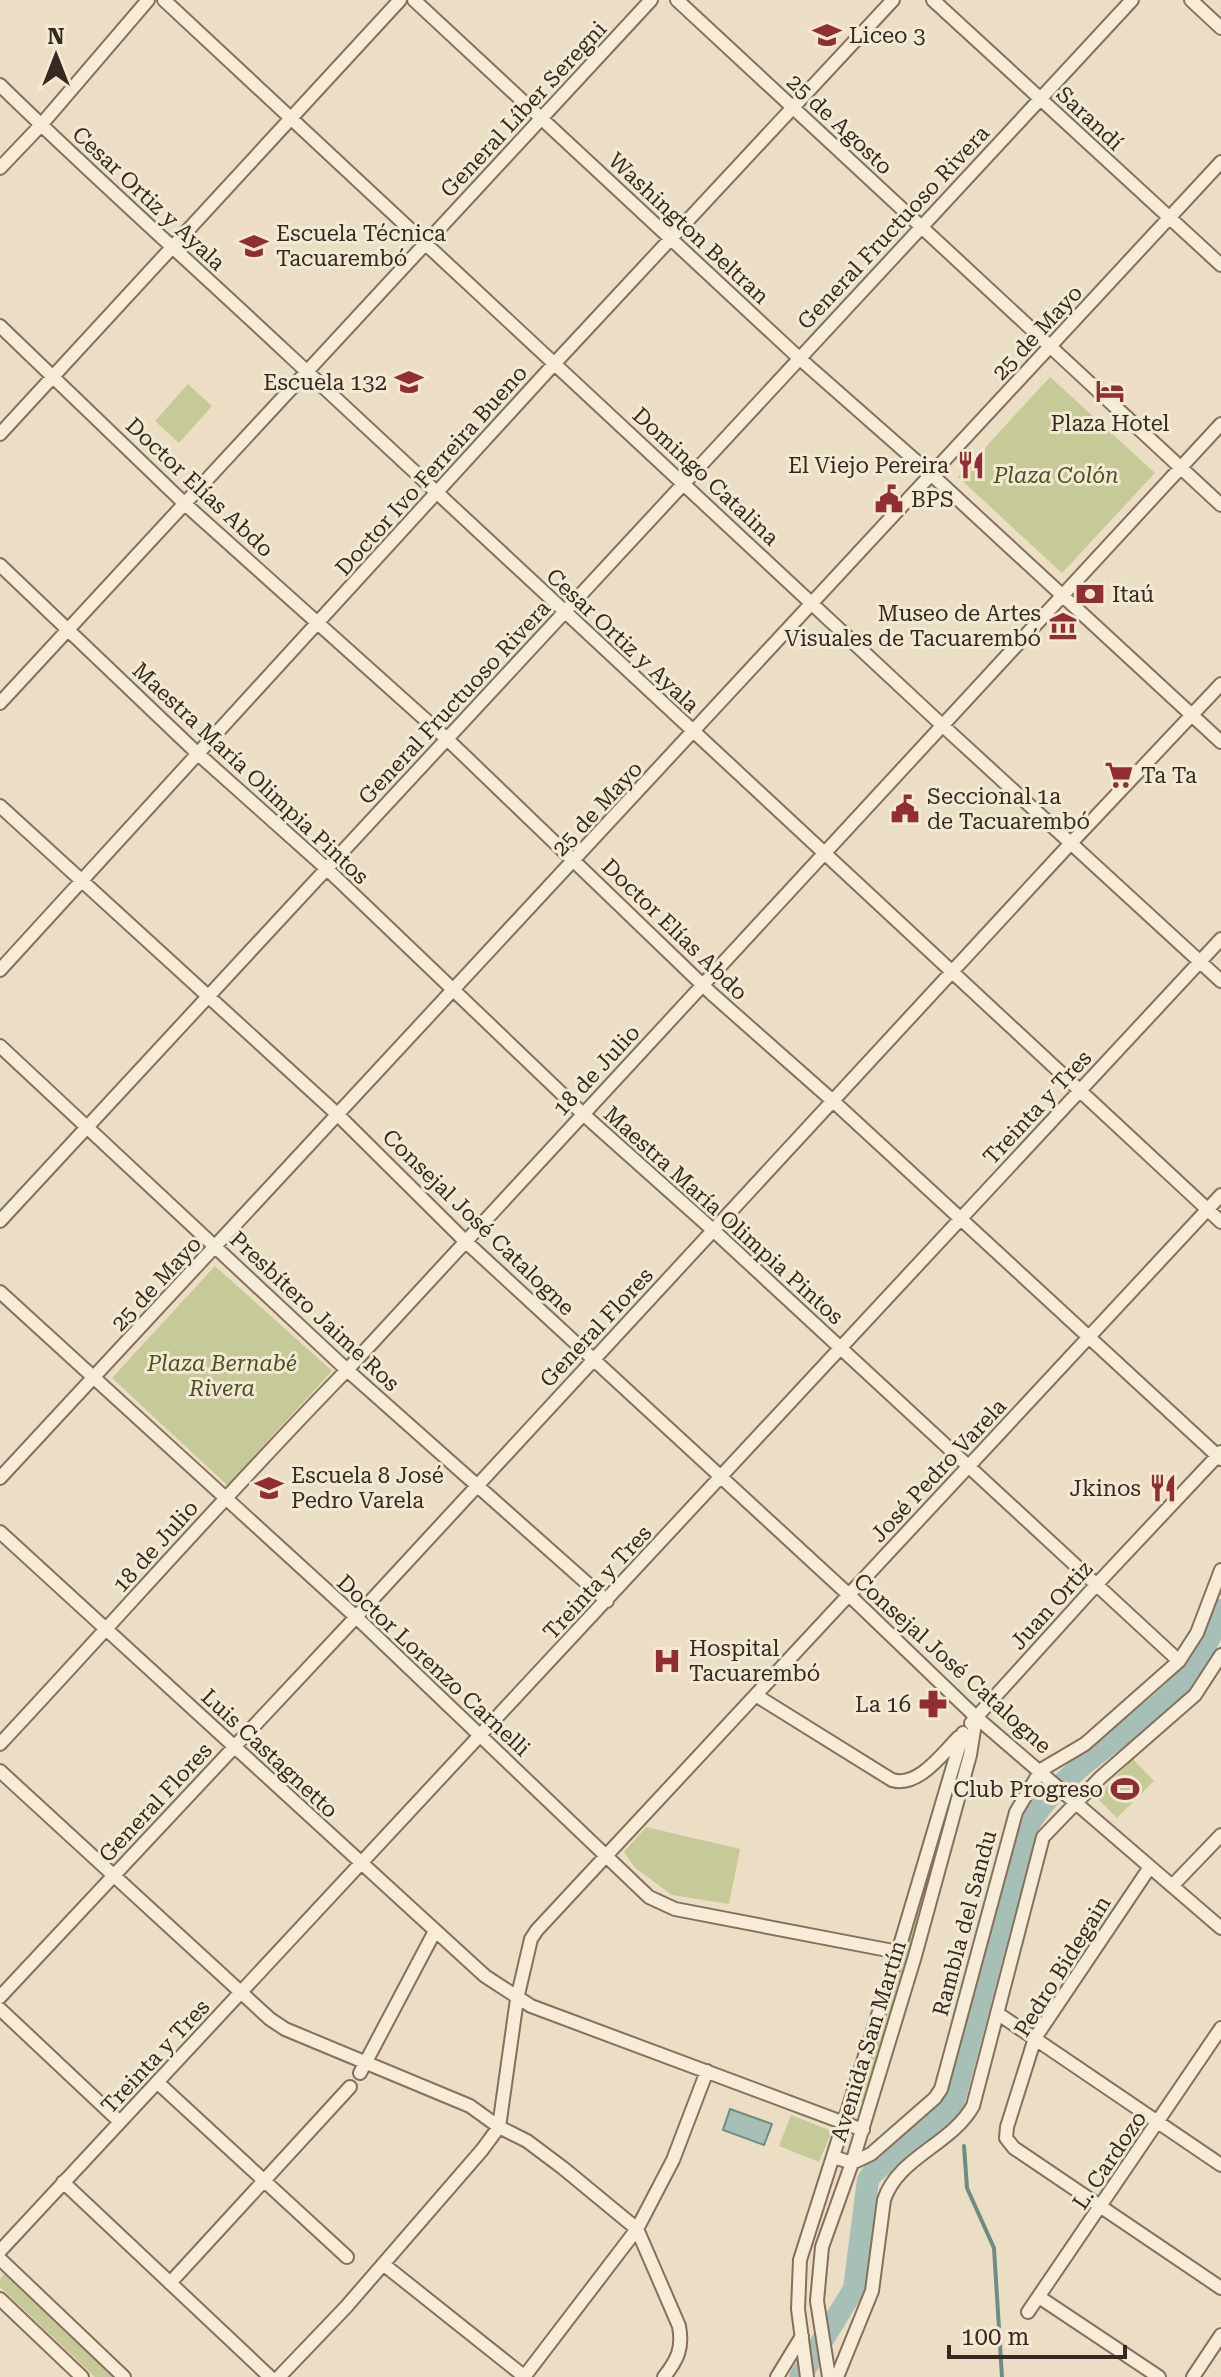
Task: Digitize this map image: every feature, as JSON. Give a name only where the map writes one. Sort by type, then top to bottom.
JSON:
[{"type":"street","points":[[0,168],[148,0]]},
{"type":"street","name":"Domingo Catalina","points":[[164,0],[1221,981]]},
{"type":"street","points":[[0,434],[400,0]]},
{"type":"street","name":"Washington Beltran","points":[[414,0],[799,358],[933,476],[1221,742]]},
{"type":"street","name":"General Líber Seregni","points":[[0,703],[651,0]]},
{"type":"street","name":"25 de Agosto","points":[[677,0],[1221,505]]},
{"type":"street","name":"Doctor Ivo Ferreira Bueno","points":[[0,970],[554,364],[893,0]]},
{"type":"street","name":"Sarandí","points":[[933,0],[1221,265]]},
{"type":"street","name":"General Fructuoso Rivera","points":[[0,1221],[1132,0]]},
{"type":"street","points":[[1191,0],[1221,28]]},
{"type":"street","name":"Cesar Ortiz y Ayala","points":[[0,85],[951,974],[1221,1222]]},
{"type":"street","name":"25 de Mayo","points":[[0,1478],[933,476],[1221,162]]},
{"type":"street","name":"Doctor Elías Abdo","points":[[0,326],[185,504],[447,739],[702,985],[1220,1456]]},
{"type":"street","name":"18 de Julio","points":[[0,1744],[224,1498],[347,1370],[1221,424]]},
{"type":"street","name":"Maestra María Olimpia Pintos","points":[[0,565],[197,753],[327,869],[583,1114],[713,1230],[1179,1661]]},
{"type":"street","name":"General Flores","points":[[0,1997],[1221,684]]},
{"type":"street","name":"Consejal José Catalogne","points":[[0,806],[337,1114],[465,1241],[849,1595],[976,1717],[1221,1928]]},
{"type":"street","name":"Treinta y Tres","points":[[0,2251],[1221,939]]},
{"type":"street","name":"Presbítero Jaime Ros","points":[[0,1046],[347,1370],[607,1601]]},
{"type":"street","name":"José Pedro Varela","points":[[499,2127],[517,1999],[531,1939],[1221,1195]]},
{"type":"street","name":"Doctor Lorenzo Carnelli","points":[[0,1292],[356,1617],[649,1897],[662,1905],[898,1952]]},
{"type":"street","name":"Juan Ortiz","points":[[757,1696],[892,1780],[909,1782],[933,1764],[963,1733],[1097,1584],[1220,1456]]},
{"type":"street","name":"Luis Castagnetto","points":[[0,1532],[435,1931],[485,1976],[517,1999],[863,2130]]},
{"type":"street","points":[[1043,1773],[1085,1744],[1179,1661],[1197,1633],[1221,1570]]},
{"type":"street","points":[[837,2377],[872,2291],[888,2188],[896,2176],[967,2116],[973,2106],[1043,1837],[1075,1800],[1195,1695],[1221,1655]]},
{"type":"street","name":"Avenida San Martín","points":[[829,2377],[817,2301],[822,2247],[863,2130],[927,1913],[970,1755],[976,1717]]},
{"type":"street","name":"Avenida San Martín","points":[[807,2377],[797,2289],[800,2260],[898,1952],[963,1733]]},
{"type":"street","points":[[0,1771],[240,1995],[285,2029],[363,2068],[470,2106],[499,2127],[527,2141],[637,2229],[679,2326],[682,2341],[678,2359],[664,2377]]},
{"type":"street","name":"Rambla del Sandu","points":[[852,2163],[871,2154],[935,2098],[941,2089],[1011,1824],[1043,1773]]},
{"type":"street","points":[[1172,1886],[1221,1835]]},
{"type":"street","name":"Pedro Bidegain","points":[[1101,2209],[1014,2148],[1006,2138],[1007,2127],[1035,2038],[1150,1867]]},
{"type":"street","points":[[363,2068],[435,1931]]},
{"type":"street","points":[[0,2009],[120,2122]]},
{"type":"street","points":[[997,2013],[1221,2165]]},
{"type":"street","name":"L. Cardozo","points":[[1028,2312],[1101,2209],[1221,2028]]},
{"type":"street","points":[[383,2264],[525,2377],[637,2229],[673,2160],[707,2071]]},
{"type":"street","points":[[157,2082],[347,2257]]},
{"type":"street","points":[[170,2283],[350,2087]]},
{"type":"street","points":[[286,2375],[499,2127]]},
{"type":"street","points":[[834,2157],[852,2163]]},
{"type":"street","points":[[63,2182],[270,2377]]},
{"type":"street","points":[[1101,2209],[1221,2288]]},
{"type":"street","points":[[0,2259],[124,2377]]},
{"type":"street","points":[[1039,2297],[1159,2377]]},
{"type":"street","points":[[0,2299],[82,2377]]},
{"type":"street","points":[[1193,2377],[1221,2335]]},
{"type":"street","points":[[777,2377],[802,2336]]},
{"type":"green space","name":"Plaza Colón","points":[[1050,377],[1155,473],[1062,573],[958,477]]},
{"type":"green space","points":[[188,384],[212,406],[179,443],[155,421]]},
{"type":"green space","name":"Plaza Bernabé Rivera","points":[[215,1266],[332,1371],[227,1485],[112,1378]]},
{"type":"green space","name":"Club Progreso","points":[[1133,1759],[1154,1781],[1117,1818],[1096,1797]]},
{"type":"green space","points":[[959,1760],[962,1761],[912,1945],[862,2102],[858,2103],[908,1944]]},
{"type":"green space","points":[[646,1827],[740,1849],[729,1904],[672,1895],[635,1868],[624,1852]]},
{"type":"green space","points":[[791,2115],[832,2131],[819,2162],[779,2146]]},
{"type":"green space","points":[[4,2274],[114,2377],[95,2377],[0,2287]]},
{"type":"water","points":[[730,2109],[772,2124],[764,2145],[723,2130]]},
{"type":"waterway","points":[[800,2377],[854,2289],[868,2180],[953,2105],[1026,1829],[1058,1787],[1179,1686],[1204,1650],[1221,1610]]},
{"type":"waterway","points":[[964,2146],[967,2188],[994,2248],[1002,2377]]},
{"type":"place","name":"Liceo 3","points":[[827,35]]},
{"type":"place","name":"Escuela Técnica Tacuarembó","points":[[254,246]]},
{"type":"place","name":"Escuela 132","points":[[409,382]]},
{"type":"place","name":"Plaza Hotel","points":[[1110,391]]},
{"type":"place","name":"El Viejo Pereira","points":[[971,465]]},
{"type":"place","name":"BPS","points":[[889,499]]},
{"type":"place","name":"Itaú","points":[[1090,594]]},
{"type":"place","name":"Museo de Artes Visuales de Tacuarembó","points":[[1063,626]]},
{"type":"place","name":"Ta Ta","points":[[1119,775]]},
{"type":"place","name":"Seccional 1a de Tacuarembó","points":[[905,809]]},
{"type":"place","name":"Escuela 8 José Pedro Varela","points":[[269,1488]]},
{"type":"place","name":"Jkinos","points":[[1163,1488]]},
{"type":"place","name":"Hospital Tacuarembó","points":[[667,1661]]},
{"type":"place","name":"La 16","points":[[933,1704]]},
{"type":"place","name":"Club Progreso","points":[[1125,1789]]}]
